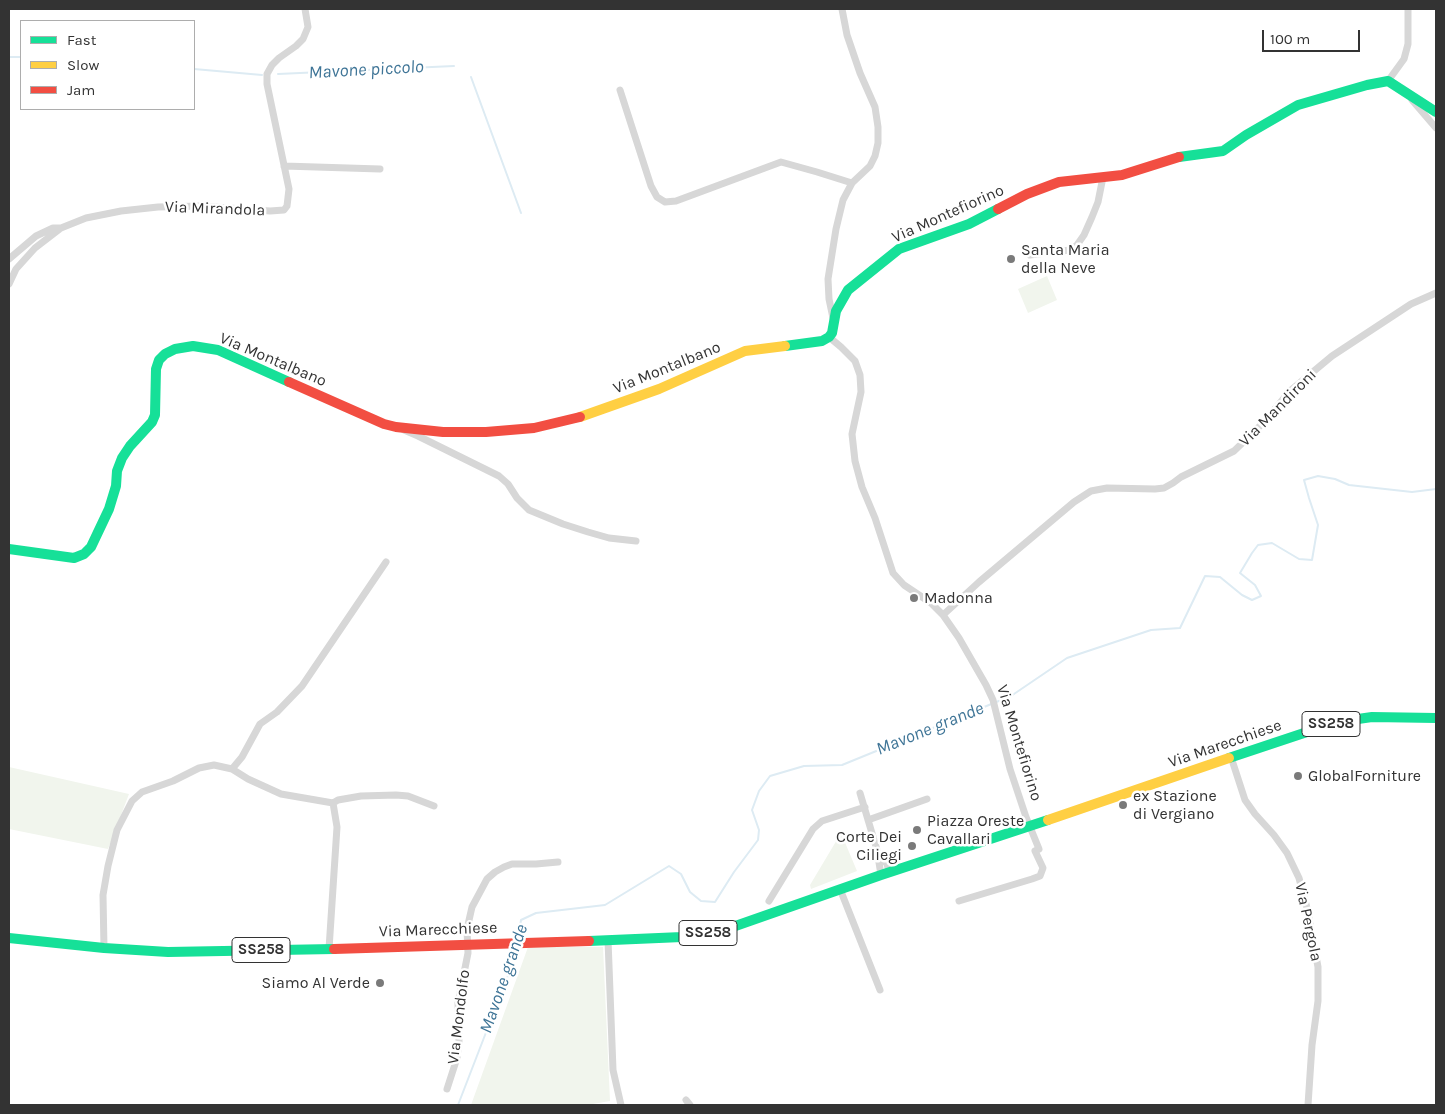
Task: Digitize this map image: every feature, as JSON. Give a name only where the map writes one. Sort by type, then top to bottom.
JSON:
[{"type":"street","name":"Via Mirandola","points":[[9,284],[16,269],[35,248],[61,228],[86,218],[121,211],[158,207],[202,206],[284,210],[287,206],[289,189],[267,84],[267,74],[279,58],[303,39],[308,27],[305,9]]},
{"type":"street","points":[[834,321],[829,299],[828,279],[830,258],[844,200],[852,183],[870,166],[878,143],[875,107],[860,73],[847,35],[842,9]]},
{"type":"street","points":[[1408,9],[1408,44],[1404,59],[1388,81],[1436,112]]},
{"type":"street","name":"Via Montefiorino","points":[[1029,826],[1010,769],[993,700],[976,666],[943,615],[931,602],[904,585],[892,573],[875,518],[862,487],[855,461],[852,434],[860,392],[860,375],[856,361],[842,347],[829,338],[832,333],[836,311],[848,290],[899,249],[969,224],[1027,194],[1059,182],[1122,175],[1180,157],[1223,151],[1246,135],[1298,105],[1367,85],[1388,81]]},
{"type":"street","points":[[620,90],[651,186],[657,197],[665,202],[676,202],[781,162],[852,183]]},
{"type":"street","points":[[1405,93],[1435,122]]},
{"type":"street","points":[[284,166],[380,169]]},
{"type":"street","points":[[1030,255],[1070,250],[1077,245],[1084,235],[1098,202],[1103,177]]},
{"type":"street","points":[[9,259],[36,236],[54,228],[61,228]]},
{"type":"street","name":"Via Mandironi","points":[[943,615],[1074,502],[1091,491],[1107,488],[1164,488],[1181,477],[1234,451],[1262,424],[1290,391],[1332,356],[1411,304],[1433,296],[1436,293]]},
{"type":"street","name":"Via Montalbano","points":[[9,549],[74,558],[84,554],[91,547],[109,509],[116,486],[117,471],[122,458],[130,446],[149,426],[155,415],[156,369],[159,360],[174,349],[193,346],[218,350],[384,424],[443,432],[486,432],[534,428],[559,423],[659,390],[745,351],[829,338]]},
{"type":"street","name":"Via Montalbano","points":[[396,427],[499,476],[508,484],[522,503],[529,510],[537,514],[609,538],[636,541]]},
{"type":"street","points":[[232,769],[242,757],[260,724],[277,712],[302,686],[386,562]]},
{"type":"street","name":"Via Marecchiese","points":[[9,938],[104,948],[168,952],[329,949],[682,937],[724,930],[1316,728],[1347,720],[1372,717],[1436,718]]},
{"type":"street","name":"Via Pergola","points":[[1231,757],[1246,800],[1254,814],[1274,835],[1287,853],[1299,878],[1308,908],[1318,967],[1318,1001],[1312,1045],[1308,1105]]},
{"type":"street","points":[[104,948],[103,895],[108,866],[117,830],[132,801],[142,792],[173,781],[199,768],[214,765],[232,769],[248,779],[281,794],[333,803],[338,800],[361,796],[396,795],[408,796],[434,806]]},
{"type":"street","points":[[860,793],[885,874]]},
{"type":"street","points":[[868,820],[927,798]]},
{"type":"street","points":[[329,949],[337,828],[333,803]]},
{"type":"street","points":[[769,901],[813,829],[822,822],[865,807]]},
{"type":"street","points":[[959,901],[1040,876],[1043,868],[1035,851],[1039,849],[1029,826]]},
{"type":"street","name":"Via Mondolfo","points":[[447,1089],[458,1058],[458,1003],[468,953],[466,929],[472,907],[488,879],[495,872],[512,864],[558,862]]},
{"type":"street","points":[[840,889],[880,990]]},
{"type":"street","points":[[608,940],[613,1070],[621,1105]]},
{"type":"shaded area","points":[[1047,276],[1057,300],[1028,313],[1018,289]]},
{"type":"shaded area","points":[[9,767],[129,794],[108,849],[9,829]]},
{"type":"shaded area","points":[[841,833],[857,871],[811,889],[810,885]]},
{"type":"shaded area","points":[[528,947],[603,947],[610,1101],[587,1105],[471,1105]]},
{"type":"waterway","name":"Mavone piccolo","points":[[9,57],[20,57]]},
{"type":"waterway","name":"Mavone piccolo","points":[[278,74],[454,66]]},
{"type":"waterway","name":"Mavone piccolo","points":[[195,69],[262,75]]},
{"type":"waterway","name":"Mavone piccolo","points":[[471,77],[521,213]]},
{"type":"waterway","name":"Mavone grande","points":[[518,938],[521,920],[536,913],[605,905],[669,866],[681,874],[690,892],[701,901],[715,902],[758,840],[759,830],[752,810],[759,791],[770,776],[804,766],[842,765],[1011,696],[1067,658],[1151,630],[1180,628],[1205,576],[1220,577],[1242,595],[1252,600],[1261,596],[1255,585],[1240,573],[1258,545],[1272,543],[1299,559],[1312,560],[1318,525],[1304,480],[1318,476],[1335,479],[1349,485],[1412,492],[1436,489]]},
{"type":"waterway","name":"Mavone grande","points":[[458,1105],[514,960],[516,948]]},
{"type":"traffic: fast","points":[[1179,157],[1223,151],[1246,135],[1298,105],[1367,85],[1388,81],[1436,112]]},
{"type":"traffic: fast","points":[[785,346],[822,341],[829,337],[832,333],[836,311],[848,290],[899,249],[969,224],[998,209]]},
{"type":"traffic: fast","points":[[9,549],[74,558],[84,554],[91,547],[109,509],[116,486],[117,471],[122,458],[130,446],[152,422],[155,415],[156,369],[159,360],[165,354],[175,349],[193,346],[218,350],[289,382]]},
{"type":"traffic: fast","points":[[1229,758],[1337,722],[1372,717],[1436,718]]},
{"type":"traffic: fast","points":[[589,941],[682,937],[724,930],[881,875],[1048,820]]},
{"type":"traffic: fast","points":[[9,938],[104,948],[168,952],[334,949]]},
{"type":"traffic: slow","points":[[580,417],[659,389],[745,351],[785,346]]},
{"type":"traffic: slow","points":[[1048,820],[1229,758]]},
{"type":"traffic: jam","points":[[998,209],[1027,194],[1059,182],[1122,175],[1179,157]]},
{"type":"traffic: jam","points":[[289,382],[384,424],[396,427],[443,432],[486,432],[534,428],[580,417]]},
{"type":"traffic: jam","points":[[334,949],[589,941]]},
{"type":"place","name":"Santa Maria della Neve","points":[[1011,259]]},
{"type":"place","name":"Madonna","points":[[914,598]]},
{"type":"place","name":"GlobalForniture","points":[[1298,776]]},
{"type":"place","name":"ex Stazione di Vergiano","points":[[1123,805]]},
{"type":"place","name":"Piazza Oreste Cavallari","points":[[917,830]]},
{"type":"place","name":"Corte Dei Ciliegi","points":[[912,846]]},
{"type":"place","name":"Siamo Al Verde","points":[[380,983]]}]
